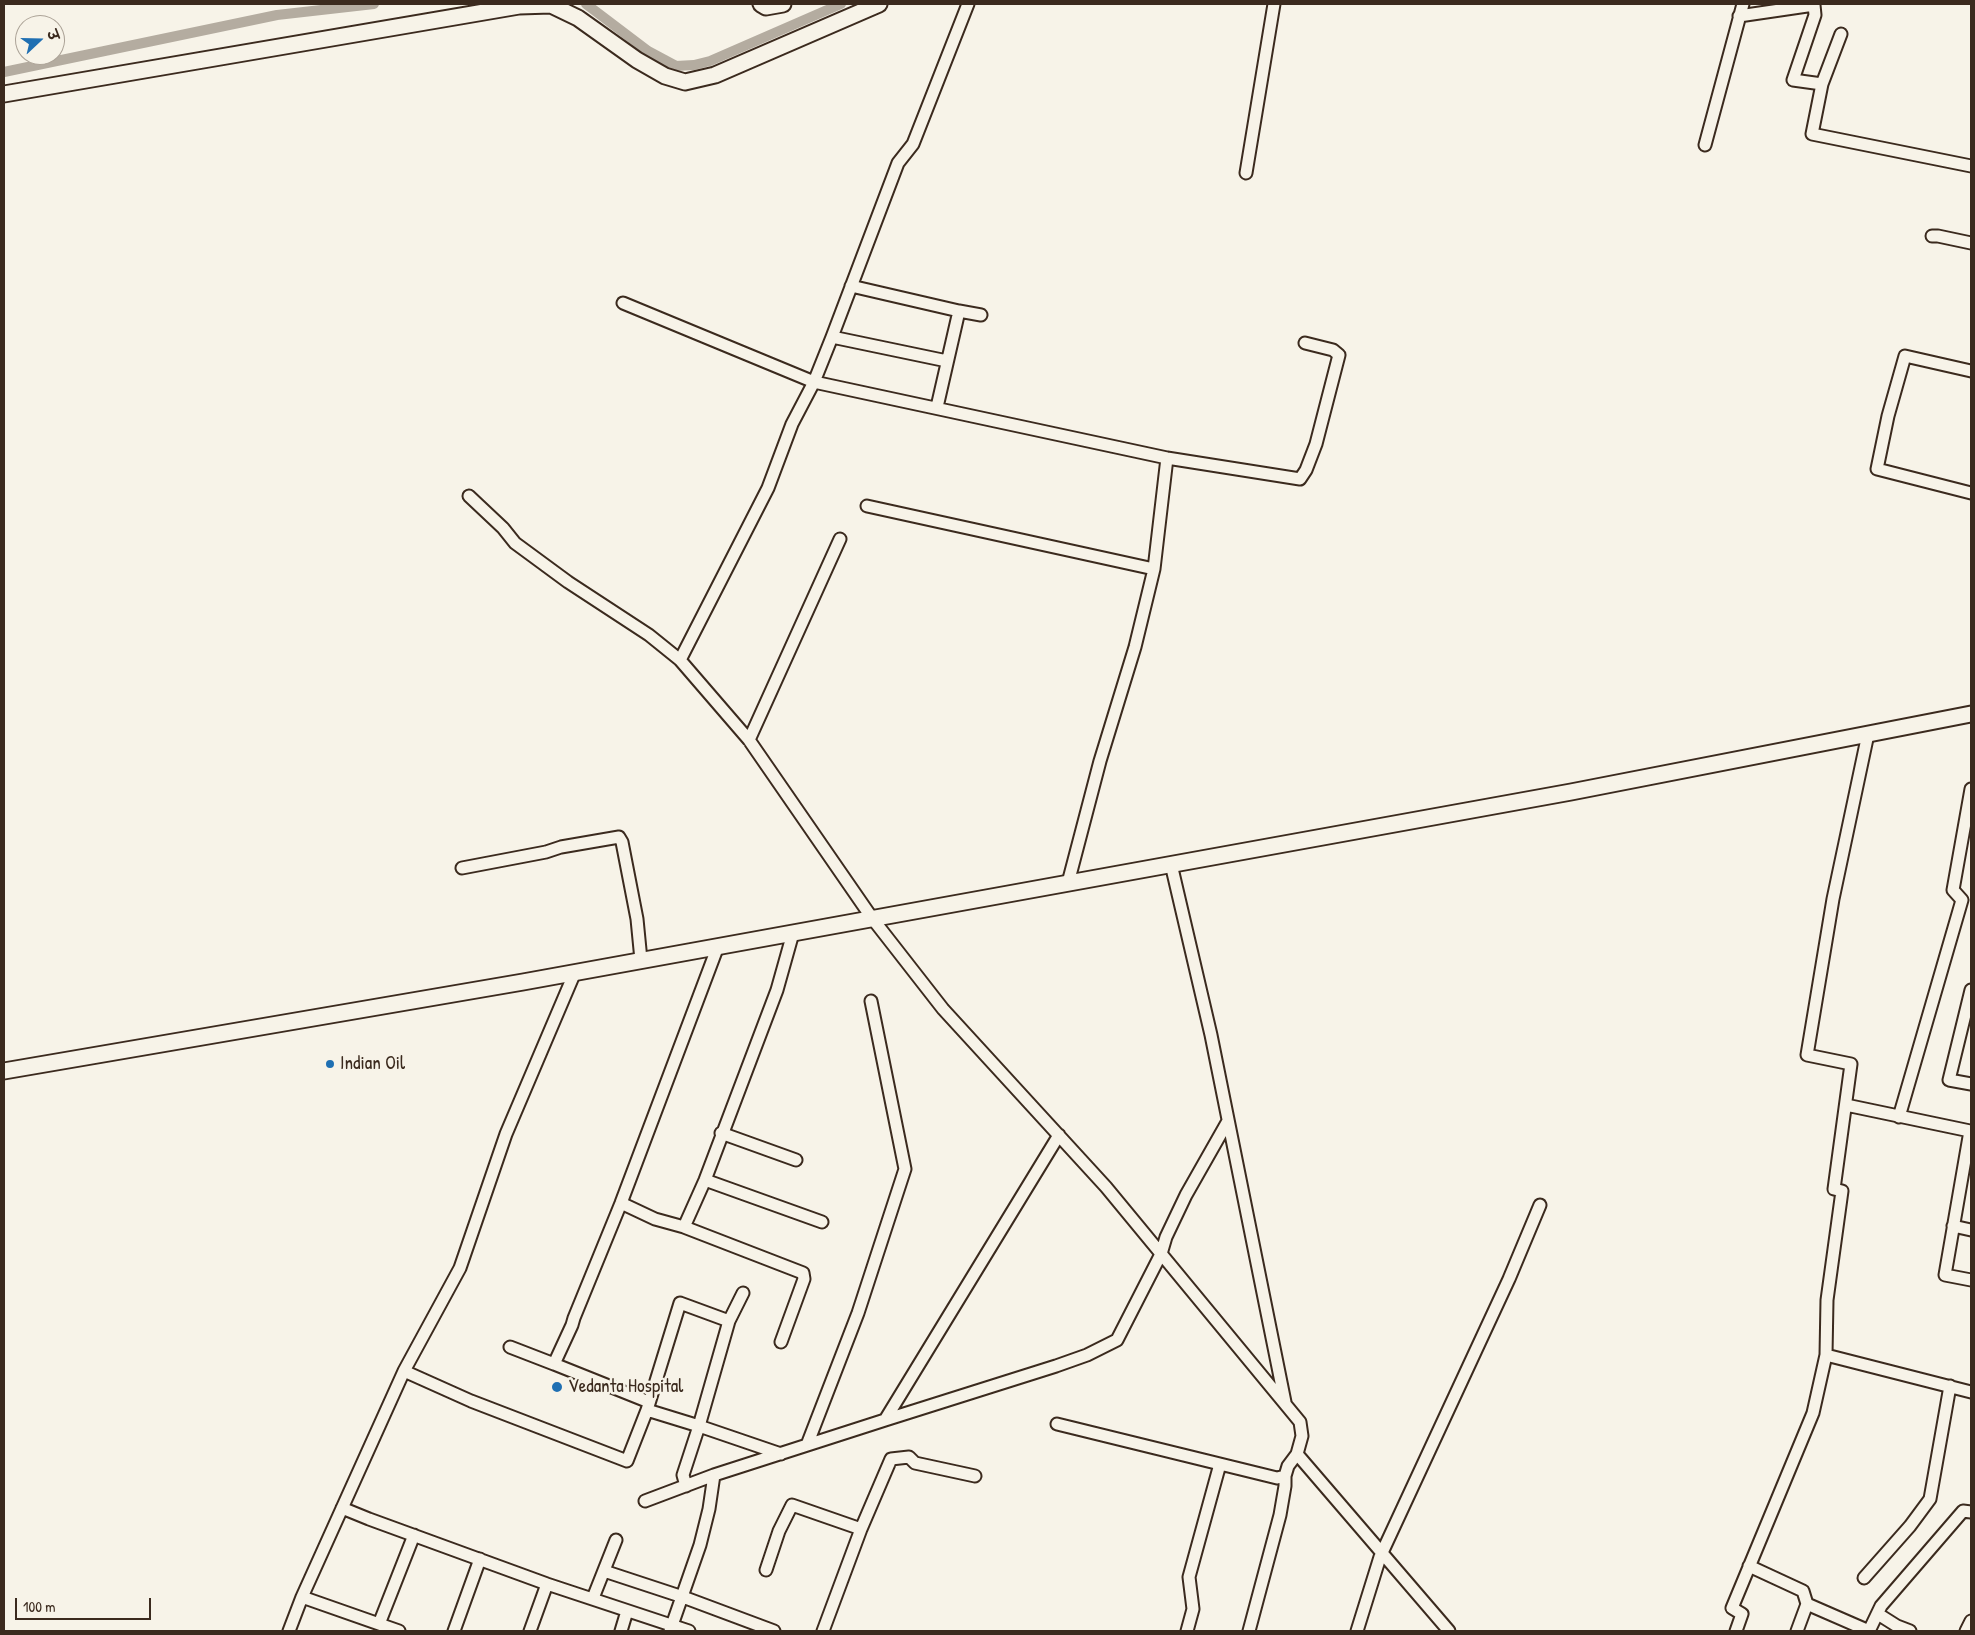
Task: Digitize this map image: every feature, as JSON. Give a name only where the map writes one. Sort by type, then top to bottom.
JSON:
[{"type":"main road","points":[[4,94],[519,6],[551,4],[578,18],[637,60],[665,76],[685,82],[715,75],[879,4]]},
{"type":"main road","points":[[761,4],[766,7],[783,4]]},
{"type":"main road","points":[[4,1071],[575,972],[1571,792],[1971,714]]},
{"type":"street","points":[[680,660],[768,488],[792,424],[814,382],[832,337],[898,163],[913,144],[968,4]]},
{"type":"street","points":[[1246,173],[1274,4]]},
{"type":"street","points":[[1705,145],[1743,4]]},
{"type":"street","points":[[1739,16],[1814,5],[1815,14],[1792,80],[1822,84]]},
{"type":"street","points":[[1841,34],[1822,84],[1812,134],[1971,166]]},
{"type":"street","points":[[1932,236],[1971,243]]},
{"type":"street","points":[[851,286],[981,316]]},
{"type":"street","points":[[623,303],[814,382],[1167,458],[1300,479],[1306,470],[1316,444],[1339,355],[1333,350],[1305,343]]},
{"type":"street","points":[[937,407],[959,311]]},
{"type":"street","points":[[832,337],[947,361]]},
{"type":"street","points":[[1971,371],[1905,356],[1888,416],[1877,469],[1971,493]]},
{"type":"street","points":[[1068,883],[1100,761],[1136,647],[1154,570],[1167,458]]},
{"type":"street","points":[[469,496],[503,528],[515,543],[568,582],[649,635],[680,660],[749,740],[872,918],[942,1009],[1106,1187],[1300,1422],[1302,1436],[1297,1454],[1288,1466],[1285,1476],[1280,1515],[1249,1631]]},
{"type":"street","points":[[867,506],[1154,570]]},
{"type":"street","points":[[749,740],[840,540]]},
{"type":"street","points":[[1736,1631],[1742,1614],[1732,1608],[1813,1412],[1826,1355],[1827,1300],[1842,1191],[1834,1188],[1851,1064],[1807,1055],[1833,899],[1868,734]]},
{"type":"street","points":[[1899,1117],[1962,900],[1953,890],[1971,789]]},
{"type":"street","points":[[462,868],[619,837],[622,842],[637,919],[641,960]]},
{"type":"street","points":[[1170,864],[1211,1035],[1285,1404]]},
{"type":"street","points":[[684,1227],[705,1180],[721,1133],[777,990],[793,933]]},
{"type":"street","points":[[554,1364],[572,1325],[621,1203],[718,946]]},
{"type":"street","points":[[289,1631],[302,1597],[404,1371],[460,1268],[506,1134],[575,972]]},
{"type":"street","points":[[1971,990],[1949,1080],[1971,1084]]},
{"type":"street","points":[[807,1445],[858,1313],[905,1169],[871,1001]]},
{"type":"street","points":[[1846,1106],[1970,1131],[1968,1161],[1944,1275],[1971,1280]]},
{"type":"street","points":[[645,1501],[714,1475],[1056,1366],[1087,1355],[1117,1340],[1161,1254],[1166,1238],[1186,1195],[1228,1121]]},
{"type":"street","points":[[721,1133],[796,1160]]},
{"type":"street","points":[[885,1420],[1059,1135]]},
{"type":"street","points":[[705,1180],[822,1222]]},
{"type":"street","points":[[621,1203],[655,1218],[684,1227],[803,1273],[804,1279],[781,1342]]},
{"type":"street","points":[[1357,1631],[1382,1553],[1509,1279],[1540,1205]]},
{"type":"street","points":[[1953,1226],[1971,1230]]},
{"type":"street","points":[[686,1486],[683,1475],[729,1321],[743,1293]]},
{"type":"street","points":[[404,1371],[471,1402],[628,1461],[648,1406],[680,1303],[729,1321]]},
{"type":"street","points":[[510,1347],[554,1364],[648,1406],[781,1454]]},
{"type":"street","points":[[1826,1355],[1971,1392]]},
{"type":"street","points":[[1864,1578],[1910,1526],[1930,1499],[1950,1386]]},
{"type":"street","points":[[1057,1424],[1277,1478],[1285,1476]]},
{"type":"street","points":[[1297,1454],[1450,1631]]},
{"type":"street","points":[[822,1631],[861,1529],[891,1459],[908,1457],[914,1463],[975,1476]]},
{"type":"street","points":[[1187,1631],[1193,1610],[1189,1577],[1220,1464]]},
{"type":"street","points":[[671,1628],[700,1545],[709,1509],[714,1475]]},
{"type":"street","points":[[766,1570],[779,1531],[792,1505],[861,1529]]},
{"type":"street","points":[[342,1508],[671,1628],[689,1631]]},
{"type":"street","points":[[1807,1604],[1869,1631],[1881,1606],[1963,1510],[1971,1512]]},
{"type":"street","points":[[379,1624],[414,1535]]},
{"type":"street","points":[[593,1598],[616,1540]]},
{"type":"street","points":[[454,1631],[480,1559]]},
{"type":"street","points":[[1750,1566],[1803,1591],[1807,1604],[1796,1631]]},
{"type":"street","points":[[604,1571],[683,1597],[774,1631]]},
{"type":"street","points":[[530,1631],[547,1584]]},
{"type":"street","points":[[302,1597],[399,1631]]},
{"type":"street","points":[[620,1631],[627,1611]]},
{"type":"street","points":[[1878,1614],[1897,1626],[1910,1631]]},
{"type":"street","points":[[1966,1631],[1971,1621]]},
{"type":"waterway","points":[[4,72],[277,15],[374,4]]},
{"type":"waterway","points":[[586,4],[648,51],[676,66],[694,65],[710,61],[841,4]]},
{"type":"place","name":"Indian Oil","points":[[330,1064]]},
{"type":"place","name":"Vedanta Hospital","points":[[557,1387]]}]
